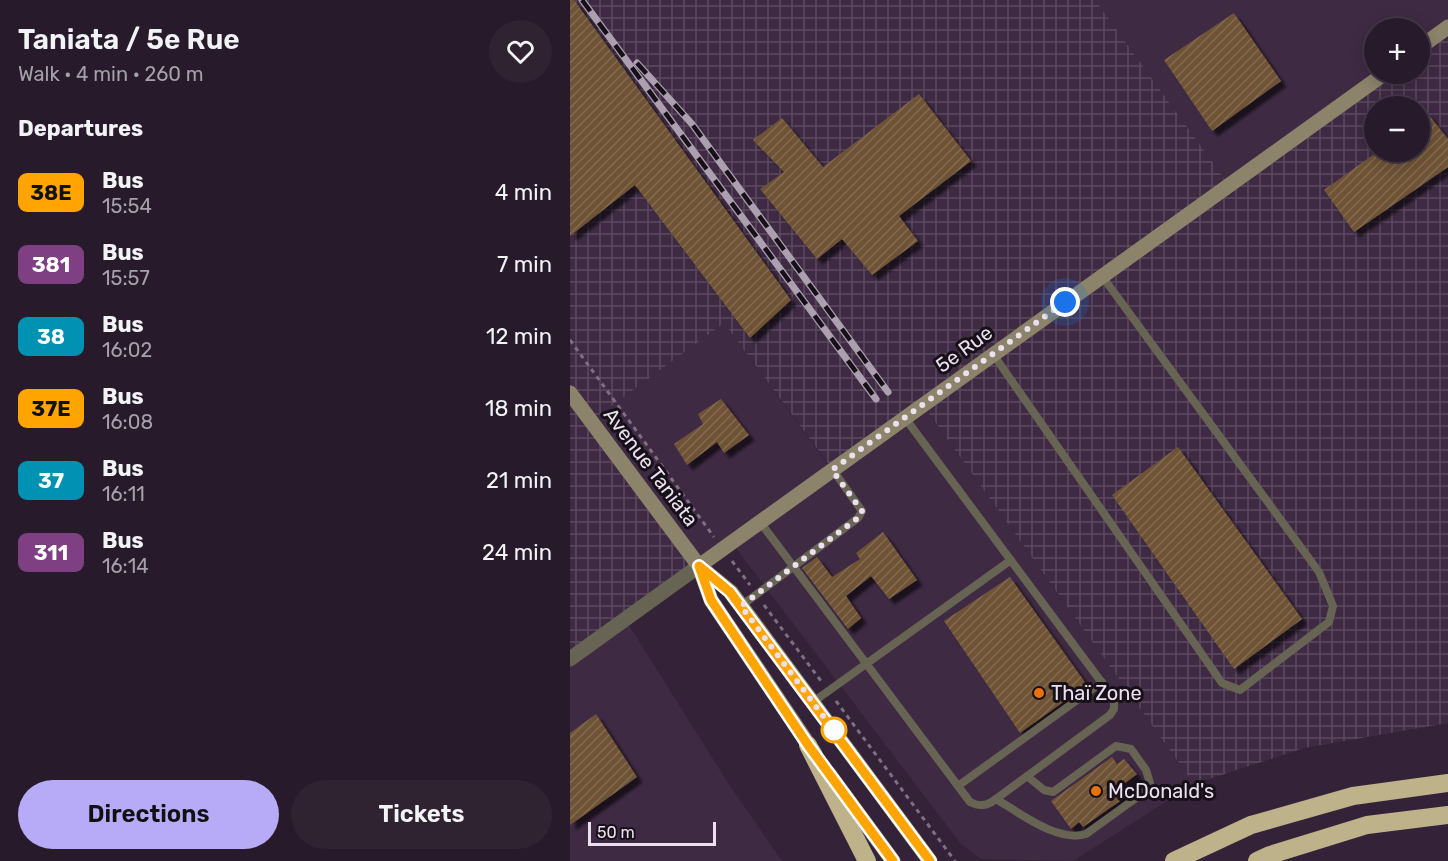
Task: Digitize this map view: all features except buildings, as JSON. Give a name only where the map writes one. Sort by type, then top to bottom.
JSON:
[{"type":"highway","points":[[808,745],[867,861]]},
{"type":"highway","points":[[1174,861],[1251,825],[1353,796],[1448,783]]},
{"type":"highway","points":[[1257,861],[1367,825],[1448,815]]},
{"type":"main road","points":[[1430,40],[1448,27]]},
{"type":"main road","name":"5e Rue","points":[[699,566],[1370,84]]},
{"type":"main road","name":"Avenue Taniata","points":[[570,393],[699,566],[730,592],[741,606],[930,861]]},
{"type":"main road","name":"Avenue Taniata","points":[[699,566],[711,600],[808,745],[893,861]]},
{"type":"street","name":"5e Rue","points":[[570,659],[699,566]]},
{"type":"lane","points":[[993,354],[1222,683],[1240,690],[1329,622],[1333,606],[1319,572],[1102,276]]},
{"type":"lane","points":[[760,522],[970,802],[978,806],[989,804],[996,799],[1110,715],[1114,709],[1114,699],[905,418]]},
{"type":"lane","points":[[741,606],[858,518],[862,511],[832,470]]},
{"type":"lane","points":[[813,702],[1011,560]]},
{"type":"lane","points":[[958,786],[1102,682]]},
{"type":"lane","points":[[996,799],[1052,832],[1077,837],[1086,834],[1143,793],[1150,783],[1146,770],[1131,749],[1116,746],[1053,792],[1044,790],[1027,776]]},
{"type":"shaded area","points":[[570,0],[1095,0],[1229,185],[1370,84],[1430,84],[1430,40],[1448,27],[1448,723],[1304,748],[1194,784],[923,405],[833,470],[724,323],[591,421],[699,566],[570,659]]},
{"type":"shaded area","points":[[1095,0],[1448,0],[1448,27],[1430,40],[1430,18],[1364,18],[1364,82],[1229,185]]},
{"type":"shaded area","points":[[724,323],[832,470],[923,405],[1194,784],[1073,861],[981,859],[961,844],[732,543],[699,566],[591,421]]},
{"type":"shaded area","points":[[625,619],[730,786],[782,861],[570,861],[570,659]]},
{"type":"railway","points":[[582,0],[876,399]]},
{"type":"railway","points":[[637,63],[692,124],[888,392]]},
{"type":"bus line","name":"38E","points":[[893,861],[808,745],[711,600],[699,566],[730,592],[930,861]]},
{"type":"place","name":"Thaï Zone","points":[[1039,693]]},
{"type":"place","name":"McDonald's","points":[[1096,791]]},
{"type":"route","points":[[834,730],[838,736],[741,606],[858,518],[862,511],[832,470],[1065,302]]}]
